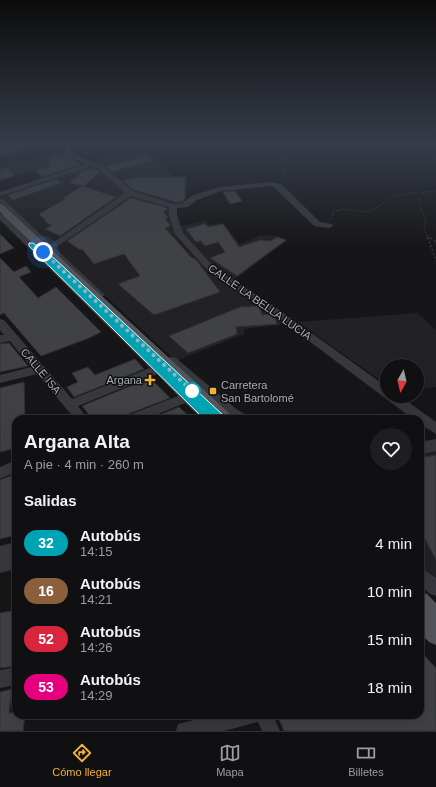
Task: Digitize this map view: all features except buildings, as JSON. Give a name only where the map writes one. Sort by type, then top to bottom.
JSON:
[{"type":"main road","points":[[0,206],[222,415]]},
{"type":"main road","points":[[0,210],[217,415]]},
{"type":"main road","points":[[15,224],[31,245],[53,261]]},
{"type":"main road","points":[[424,594],[436,605]]},
{"type":"main road","points":[[424,604],[436,616]]},
{"type":"main road","points":[[424,612],[436,623]]},
{"type":"main road","points":[[424,623],[436,635]]},
{"type":"street","points":[[0,194],[46,179]]},
{"type":"street","points":[[114,179],[130,193],[173,206],[185,205],[194,198],[220,189],[276,184],[317,224],[329,226]]},
{"type":"street","points":[[50,248],[130,193]]},
{"type":"street","points":[[0,201],[172,362],[236,415]]},
{"type":"street","name":"CALLE LA BELLA LUCIA","points":[[173,206],[173,215],[180,234],[213,271],[268,306],[380,388]]},
{"type":"street","points":[[0,216],[206,415]]},
{"type":"street","name":"CALLE ISA","points":[[0,323],[78,415]]},
{"type":"street","points":[[0,339],[12,337]]},
{"type":"street","points":[[0,378],[38,369]]},
{"type":"street","points":[[69,405],[158,369]]},
{"type":"street","points":[[143,415],[187,397]]},
{"type":"street","points":[[401,403],[417,415]]},
{"type":"street","points":[[424,420],[436,429]]},
{"type":"street","points":[[424,447],[436,445]]},
{"type":"street","points":[[0,473],[12,468]]},
{"type":"street","points":[[0,553],[12,550]]},
{"type":"street","points":[[0,565],[12,562]]},
{"type":"street","points":[[424,578],[436,588]]},
{"type":"street","points":[[0,679],[12,677]]},
{"type":"street","points":[[185,731],[235,719]]},
{"type":"street","points":[[266,719],[271,731]]},
{"type":"path","points":[[276,184],[282,182],[283,179]]},
{"type":"path","points":[[329,226],[334,211],[344,209],[364,212],[374,209],[396,195],[436,191]]},
{"type":"path","points":[[427,192],[420,198],[419,203],[426,221],[424,229],[436,261]]},
{"type":"path","points":[[427,236],[436,242]]},
{"type":"shaded area","points":[[39,179],[187,179],[186,202],[176,204],[176,214],[179,226],[205,221],[209,225],[223,223],[240,244],[260,235],[277,236],[288,240],[229,284],[288,324],[244,329],[244,334],[176,361],[0,199],[0,193]]},
{"type":"shaded area","points":[[418,313],[436,330],[436,387],[424,388],[424,359],[380,359],[380,380],[298,322]]},
{"type":"shaded area","points":[[436,448],[436,596],[424,585],[424,450]]},
{"type":"bus line","name":"32","points":[[206,415],[31,245],[53,261],[217,415]]},
{"type":"place","name":"Argana","points":[[150,380]]},
{"type":"place","name":"Carretera San Bartolomé","points":[[213,391]]},
{"type":"route","points":[[43,252],[192,391]]}]
